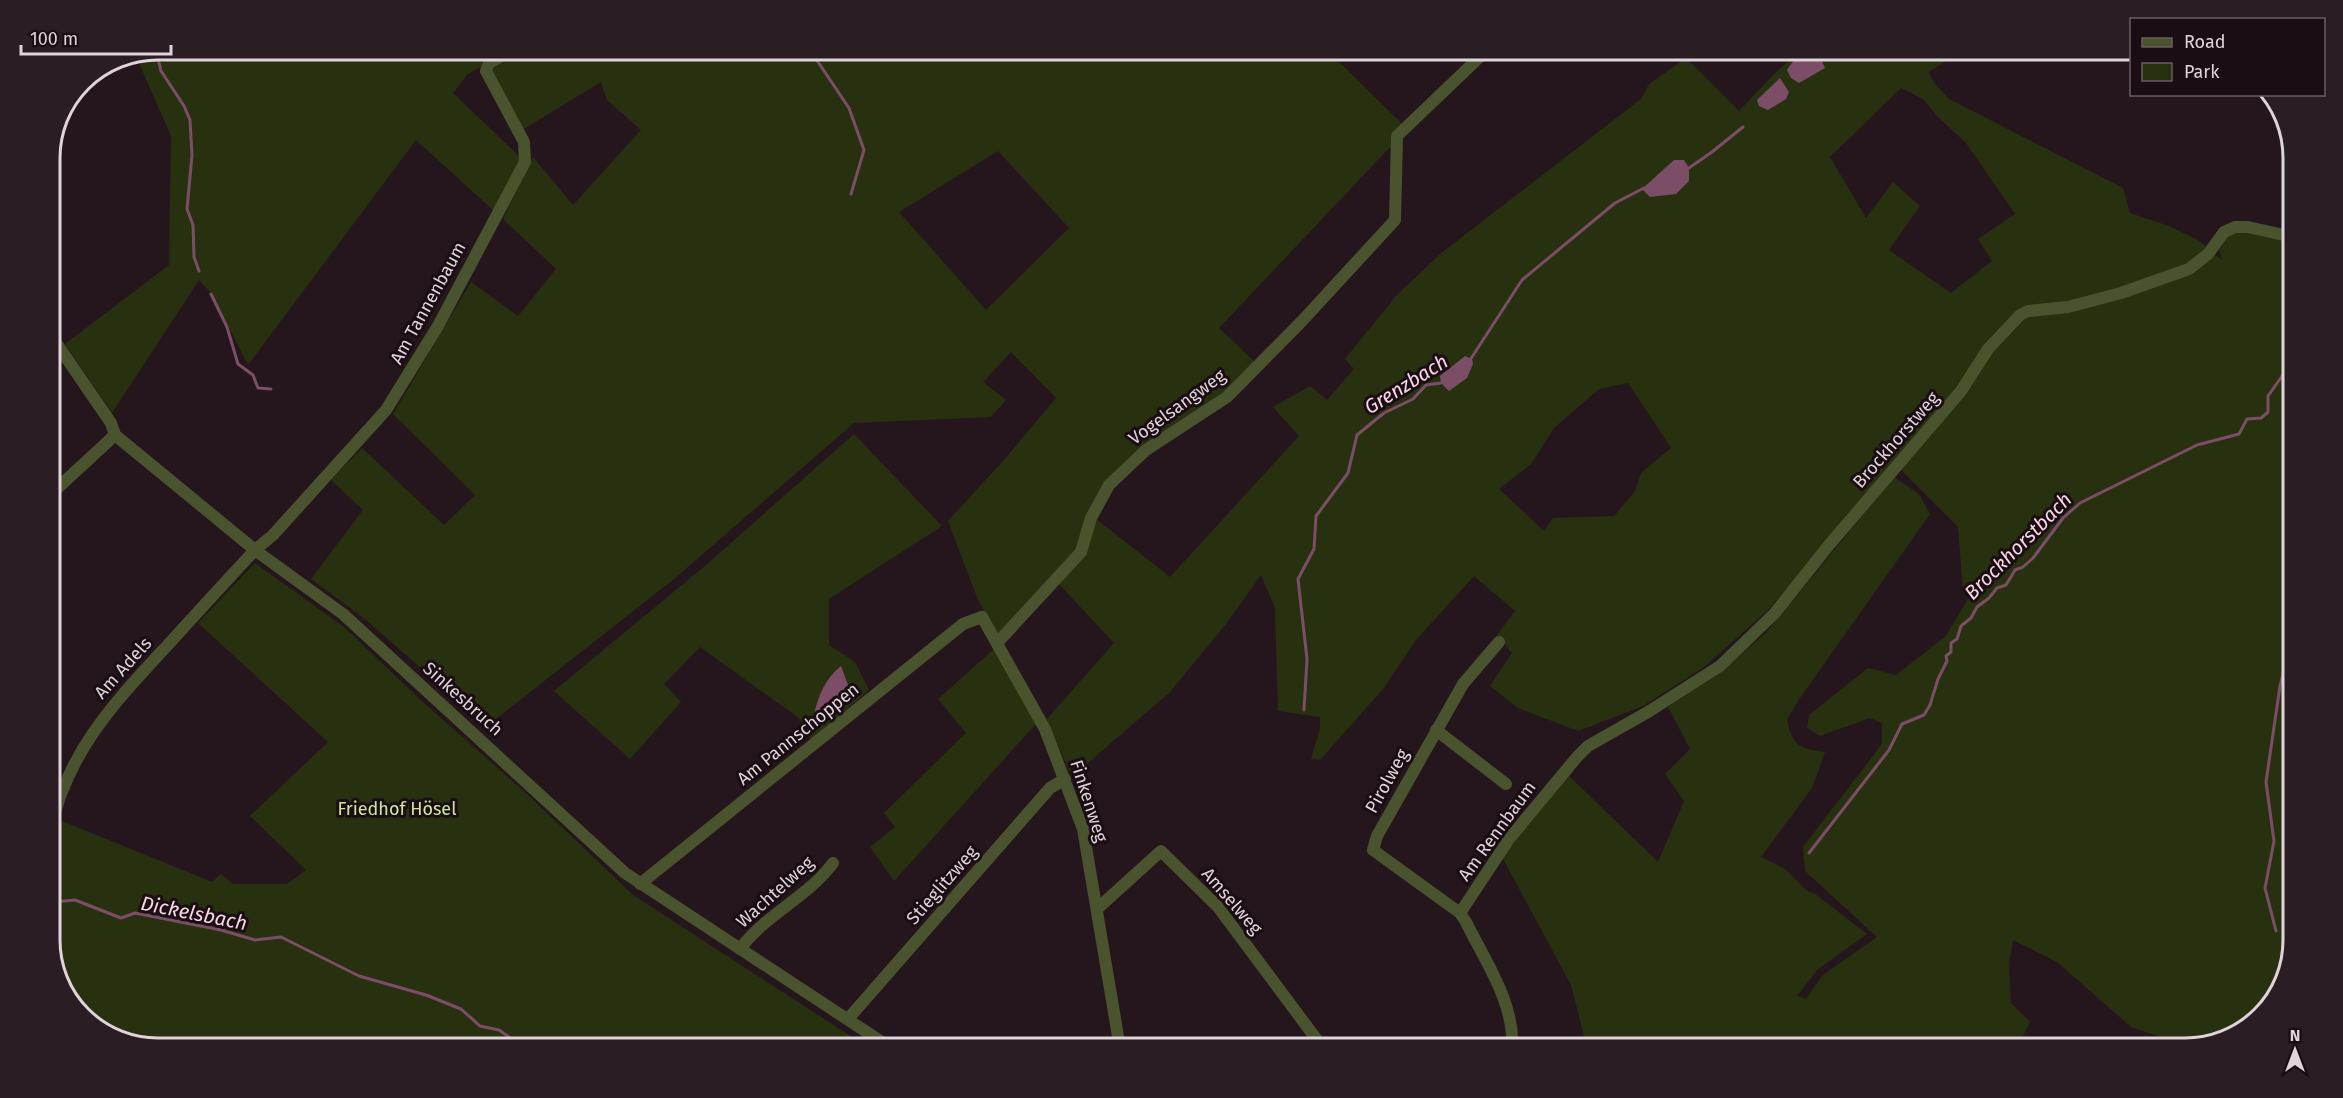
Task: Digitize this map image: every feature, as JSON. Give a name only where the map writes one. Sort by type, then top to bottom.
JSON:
[{"type":"street","name":"Am Tannenbaum","points":[[255,550],[273,535],[386,410],[438,326],[525,162],[524,142],[486,71],[489,63],[494,60]]},
{"type":"street","name":"Vogelsangweg","points":[[998,642],[1081,552],[1091,518],[1109,485],[1146,450],[1227,397],[1302,321],[1395,220],[1397,136],[1477,60]]},
{"type":"street","name":"Brockhorstweg","points":[[1564,771],[1588,746],[1701,679],[1742,646],[1774,614],[1961,391],[1988,349],[2020,315],[2028,311],[2067,307],[2110,296],[2189,269],[2208,255],[2224,232],[2235,227],[2248,227],[2283,235]]},
{"type":"street","name":"Sinkesbruch","points":[[60,349],[111,423],[115,435],[255,550],[343,615],[625,873],[877,1038]]},
{"type":"street","points":[[60,486],[115,435]]},
{"type":"street","name":"Am Adels","points":[[60,782],[102,718],[255,550]]},
{"type":"street","name":"Finkenweg","points":[[982,617],[1045,729],[1083,830],[1118,1038]]},
{"type":"street","name":"Am Pannschoppen","points":[[640,884],[963,624],[982,617]]},
{"type":"street","name":"Pirolweg","points":[[1460,913],[1373,850],[1377,836],[1463,684],[1499,642]]},
{"type":"street","points":[[1436,730],[1506,784]]},
{"type":"street","name":"Am Rennbaum","points":[[1460,913],[1509,839],[1564,771]]},
{"type":"street","name":"Stieglitzweg","points":[[849,1019],[1050,788],[1065,779]]},
{"type":"street","name":"Amselweg","points":[[1097,909],[1161,851],[1218,907],[1316,1038]]},
{"type":"street","name":"Wachtelweg","points":[[740,949],[753,932],[824,875],[833,863]]},
{"type":"street","points":[[1460,913],[1505,1001],[1512,1038]]},
{"type":"green space","points":[[158,60],[491,60],[467,75],[453,93],[521,158],[494,211],[416,140],[248,365],[212,294],[199,280],[112,413],[65,344],[169,265],[171,136],[139,62]]},
{"type":"green space","points":[[504,60],[1337,60],[1402,124],[1392,145],[1219,328],[1256,363],[1225,395],[1106,483],[1095,518],[1170,577],[1299,436],[1273,407],[1310,386],[1327,400],[1354,369],[1345,359],[1396,296],[1440,254],[1641,99],[1649,84],[1683,60],[1688,60],[1739,111],[1790,60],[1948,60],[1929,72],[1934,83],[1949,99],[2123,188],[2130,213],[2169,226],[2198,240],[2222,260],[2219,250],[2230,234],[2247,231],[2283,237],[2283,940],[2276,978],[2259,1005],[2240,1022],[2211,1035],[2163,1038],[2131,1027],[2057,962],[2013,940],[2009,964],[2011,1003],[2030,1022],[2022,1038],[1584,1038],[1571,985],[1501,855],[1566,773],[1658,862],[1684,801],[1665,774],[1690,749],[1668,707],[1717,675],[1766,633],[1894,477],[1919,494],[1930,514],[1787,719],[1792,735],[1798,744],[1825,752],[1812,788],[1761,857],[1785,869],[1807,891],[1814,893],[1867,934],[1818,969],[1797,996],[1806,999],[1823,975],[1877,937],[1805,871],[1803,847],[1882,744],[1882,723],[1870,718],[1820,736],[1807,728],[1809,715],[1868,668],[1896,675],[1946,636],[1969,597],[1963,591],[1958,527],[1894,463],[1767,611],[1704,667],[1643,706],[1578,731],[1518,708],[1490,686],[1512,653],[1497,635],[1515,611],[1474,576],[1416,640],[1383,689],[1320,760],[1311,759],[1320,728],[1320,717],[1278,711],[1275,608],[1261,575],[1226,624],[1170,692],[1072,777],[1047,719],[1114,643],[1058,583],[999,637],[978,600],[948,521],[1004,460],[1056,398],[1011,352],[983,382],[1006,400],[991,417],[854,423],[674,579],[487,726],[365,619],[311,579],[363,510],[331,480],[362,448],[444,525],[475,495],[393,414],[471,282],[518,316],[556,269],[503,219],[533,157],[573,205],[641,130],[607,100],[601,82],[522,130],[492,73],[496,65]],"holes":[[[1901,88],[1923,99],[1938,117],[1966,143],[2015,214],[1978,239],[1992,261],[1951,293],[1889,250],[1920,206],[1893,182],[1866,218],[1830,157]],[[998,151],[1069,228],[986,310],[899,212]],[[1628,383],[1671,448],[1641,473],[1635,491],[1614,516],[1553,518],[1544,531],[1499,489],[1532,463],[1554,428],[1599,389]]]},
{"type":"green space","points":[[854,434],[942,526],[829,599],[829,645],[855,662],[869,690],[811,740],[799,718],[700,647],[664,684],[681,702],[630,759],[554,691],[706,565]]},
{"type":"green space","name":"Friedhof Hösel","points":[[255,563],[344,627],[425,704],[527,794],[633,895],[854,1038],[158,1038],[120,1031],[103,1022],[76,995],[65,972],[62,959],[60,947],[60,832],[62,821],[212,882],[221,874],[233,884],[287,884],[306,870],[250,816],[328,742],[198,623]]},
{"type":"green space","points":[[995,648],[1036,721],[1035,725],[894,881],[870,847],[895,827],[884,813],[966,733],[938,699]]},
{"type":"shaded area","points":[[1794,60],[1821,60],[1825,68],[1799,83],[1791,78],[1787,70]]},
{"type":"shaded area","points":[[1780,78],[1789,92],[1786,99],[1768,110],[1759,106],[1757,100]]},
{"type":"shaded area","points":[[1674,160],[1684,160],[1689,168],[1689,181],[1676,194],[1650,197],[1642,189]]},
{"type":"shaded area","points":[[1465,356],[1472,359],[1473,364],[1467,378],[1449,391],[1441,383],[1440,376]]},
{"type":"shaded area","points":[[841,666],[851,693],[819,721],[814,714],[821,693],[831,676]]},
{"type":"waterway","points":[[158,60],[161,71],[184,106],[190,120],[192,155],[187,209],[193,225],[194,257],[199,271]]},
{"type":"waterway","points":[[817,60],[849,108],[864,150],[851,194]]},
{"type":"waterway","name":"Grenzbach","points":[[1686,170],[1743,127]]},
{"type":"waterway","name":"Grenzbach","points":[[1470,360],[1522,280],[1615,203],[1644,188]]},
{"type":"waterway","points":[[211,294],[227,327],[238,364],[253,375],[258,388],[271,389]]},
{"type":"waterway","name":"Brockhorstbach","points":[[1809,853],[1889,750],[1902,724],[1924,715],[1947,661],[1946,656],[1951,652],[1951,643],[1957,639],[1961,626],[1997,588],[2006,585],[2015,570],[2023,567],[2033,558],[2063,518],[2080,503],[2197,445],[2239,434],[2247,419],[2261,418],[2268,412],[2268,396],[2283,375]]},
{"type":"waterway","name":"Grenzbach","points":[[1304,710],[1307,659],[1298,579],[1314,549],[1316,516],[1348,473],[1357,435],[1384,413],[1413,399],[1426,385],[1444,381]]},
{"type":"waterway","points":[[2276,931],[2265,888],[2274,841],[2266,782],[2283,674]]},
{"type":"waterway","name":"Dickelsbach","points":[[60,901],[75,900],[121,918],[135,913],[221,930],[255,940],[281,937],[359,976],[426,995],[461,1009],[480,1026],[499,1030],[510,1038]]}]
